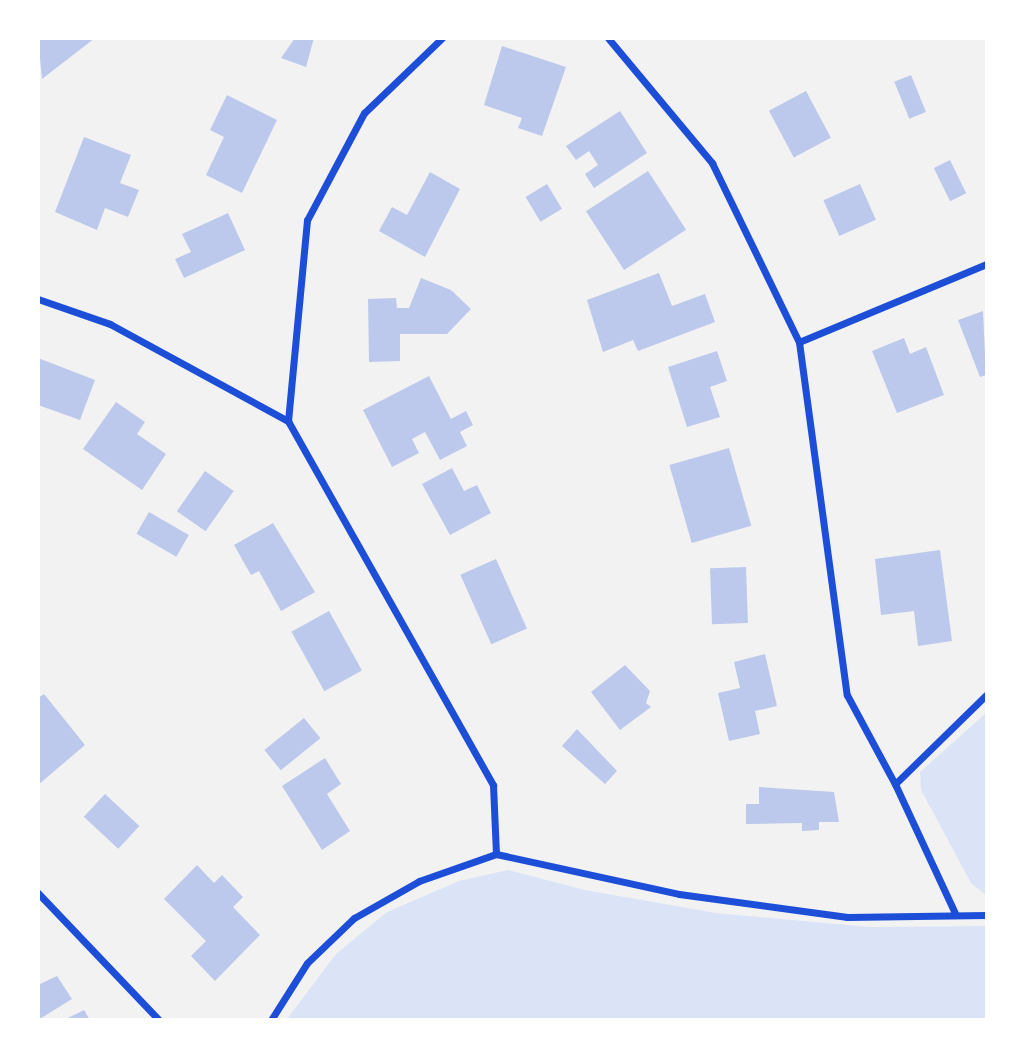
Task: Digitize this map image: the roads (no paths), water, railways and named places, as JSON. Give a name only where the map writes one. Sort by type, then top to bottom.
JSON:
[{"type":"street","points":[[288,421],[307,220],[364,113],[442,38]]},
{"type":"street","points":[[608,38],[712,163],[799,342],[847,695],[895,783],[955,913]]},
{"type":"street","points":[[799,342],[986,264]]},
{"type":"street","points":[[38,299],[110,324],[288,421],[493,785],[495,854]]},
{"type":"street","points":[[895,783],[986,695]]},
{"type":"street","points":[[271,1020],[307,963],[354,918],[419,881],[495,854],[679,894],[847,917],[955,913],[986,915]]},
{"type":"street","points":[[38,893],[159,1020]]}]
